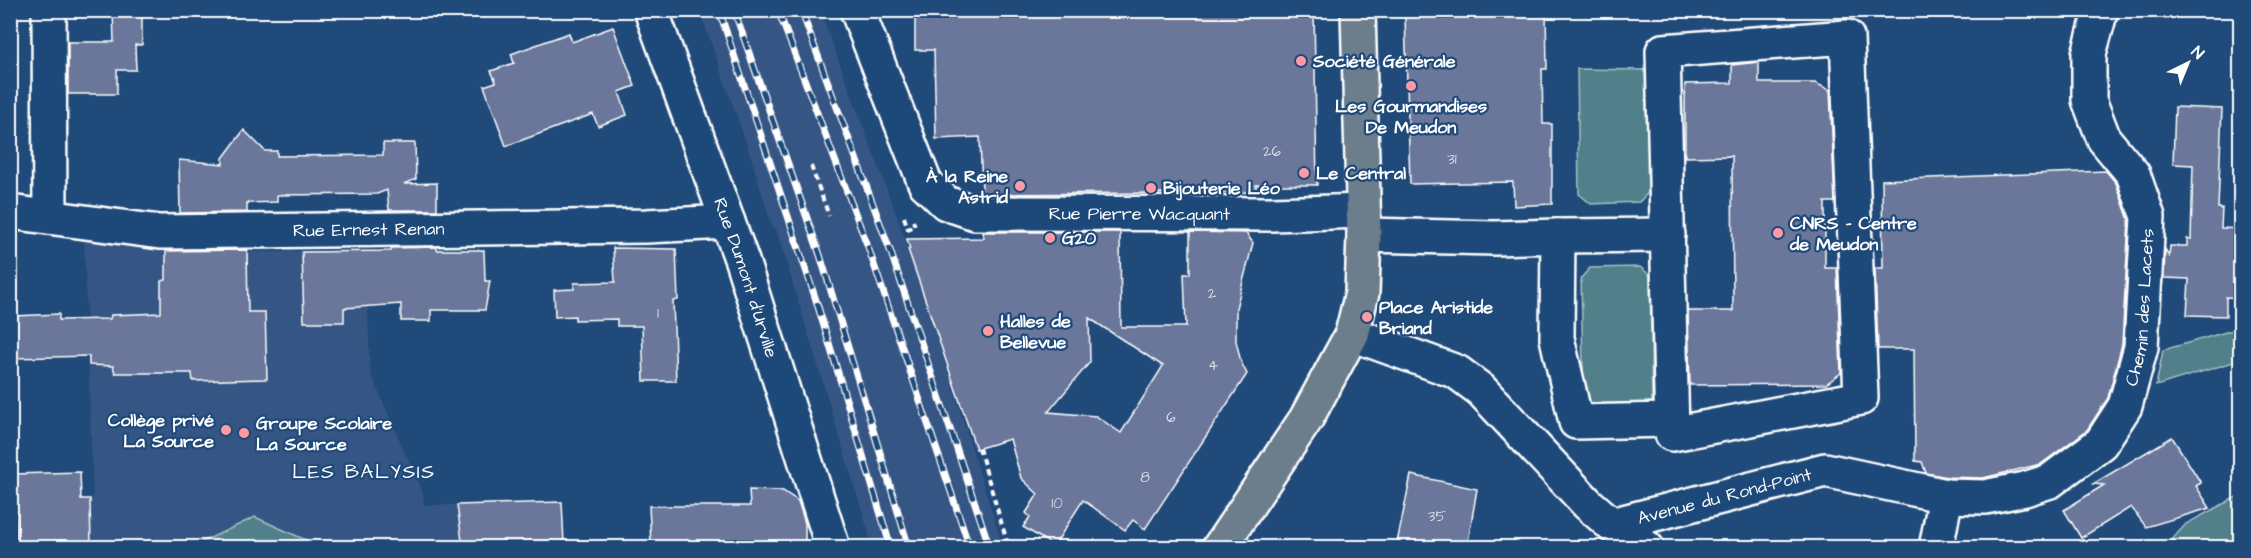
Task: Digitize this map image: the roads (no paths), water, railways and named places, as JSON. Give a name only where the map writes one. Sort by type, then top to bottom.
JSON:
[{"type":"main road","points":[[1219,548],[1306,419],[1352,334],[1362,292],[1363,223],[1358,10]]},
{"type":"street","points":[[49,10],[50,217]]},
{"type":"street","name":"Rue Dumont d'Urville","points":[[651,10],[728,222],[833,548]]},
{"type":"street","name":"Rue Pierre Wacquant","points":[[857,10],[925,183],[946,203],[975,213],[1272,214],[1495,238],[1668,235]]},
{"type":"street","name":"Chemin des Lacets","points":[[1946,496],[1985,497],[2050,481],[2101,443],[2125,406],[2141,347],[2148,217],[2133,174],[2104,139],[2089,100],[2089,54],[2101,10]]},
{"type":"street","points":[[1847,37],[1861,398],[1672,434],[1668,235],[1662,51],[1847,37]]},
{"type":"street","name":"Rue Ernest Renan","points":[[10,212],[160,232],[646,226],[728,222]]},
{"type":"street","points":[[1558,236],[1557,338],[1576,422],[1670,420]]},
{"type":"street","name":"Avenue du Rond-Point","points":[[1352,334],[1457,372],[1481,390],[1588,504],[1612,525],[1825,470],[1946,496]]},
{"type":"street","points":[[1936,548],[1946,496]]},
{"type":"street","points":[[1612,525],[1647,548]]},
{"type":"railway","points":[[719,10],[816,300],[891,548]]},
{"type":"railway","points":[[734,10],[820,255],[909,548]]},
{"type":"railway","points":[[778,10],[868,247],[970,548]]},
{"type":"railway","points":[[801,10],[890,250],[990,548]]},
{"type":"place","name":"Société Générale","points":[[1301,61]]},
{"type":"place","name":"Les Gourmandises De Meudon","points":[[1411,86]]},
{"type":"place","name":"Le Central","points":[[1304,173]]},
{"type":"place","name":"À la Reine Astrid","points":[[1020,186]]},
{"type":"place","name":"Bijouterie Léo","points":[[1151,188]]},
{"type":"place","name":"CNRS - Centre de Meudon","points":[[1778,233]]},
{"type":"place","name":"G20","points":[[1050,238]]},
{"type":"place","name":"Place Aristide Briand","points":[[1367,317]]},
{"type":"place","name":"Halles de Bellevue","points":[[988,331]]},
{"type":"place","name":"Collège privé La Source","points":[[226,430]]},
{"type":"place","name":"Groupe Scolaire La Source","points":[[244,433]]},
{"type":"district","name":"LES BALYSIS","points":[[364,471]]}]
